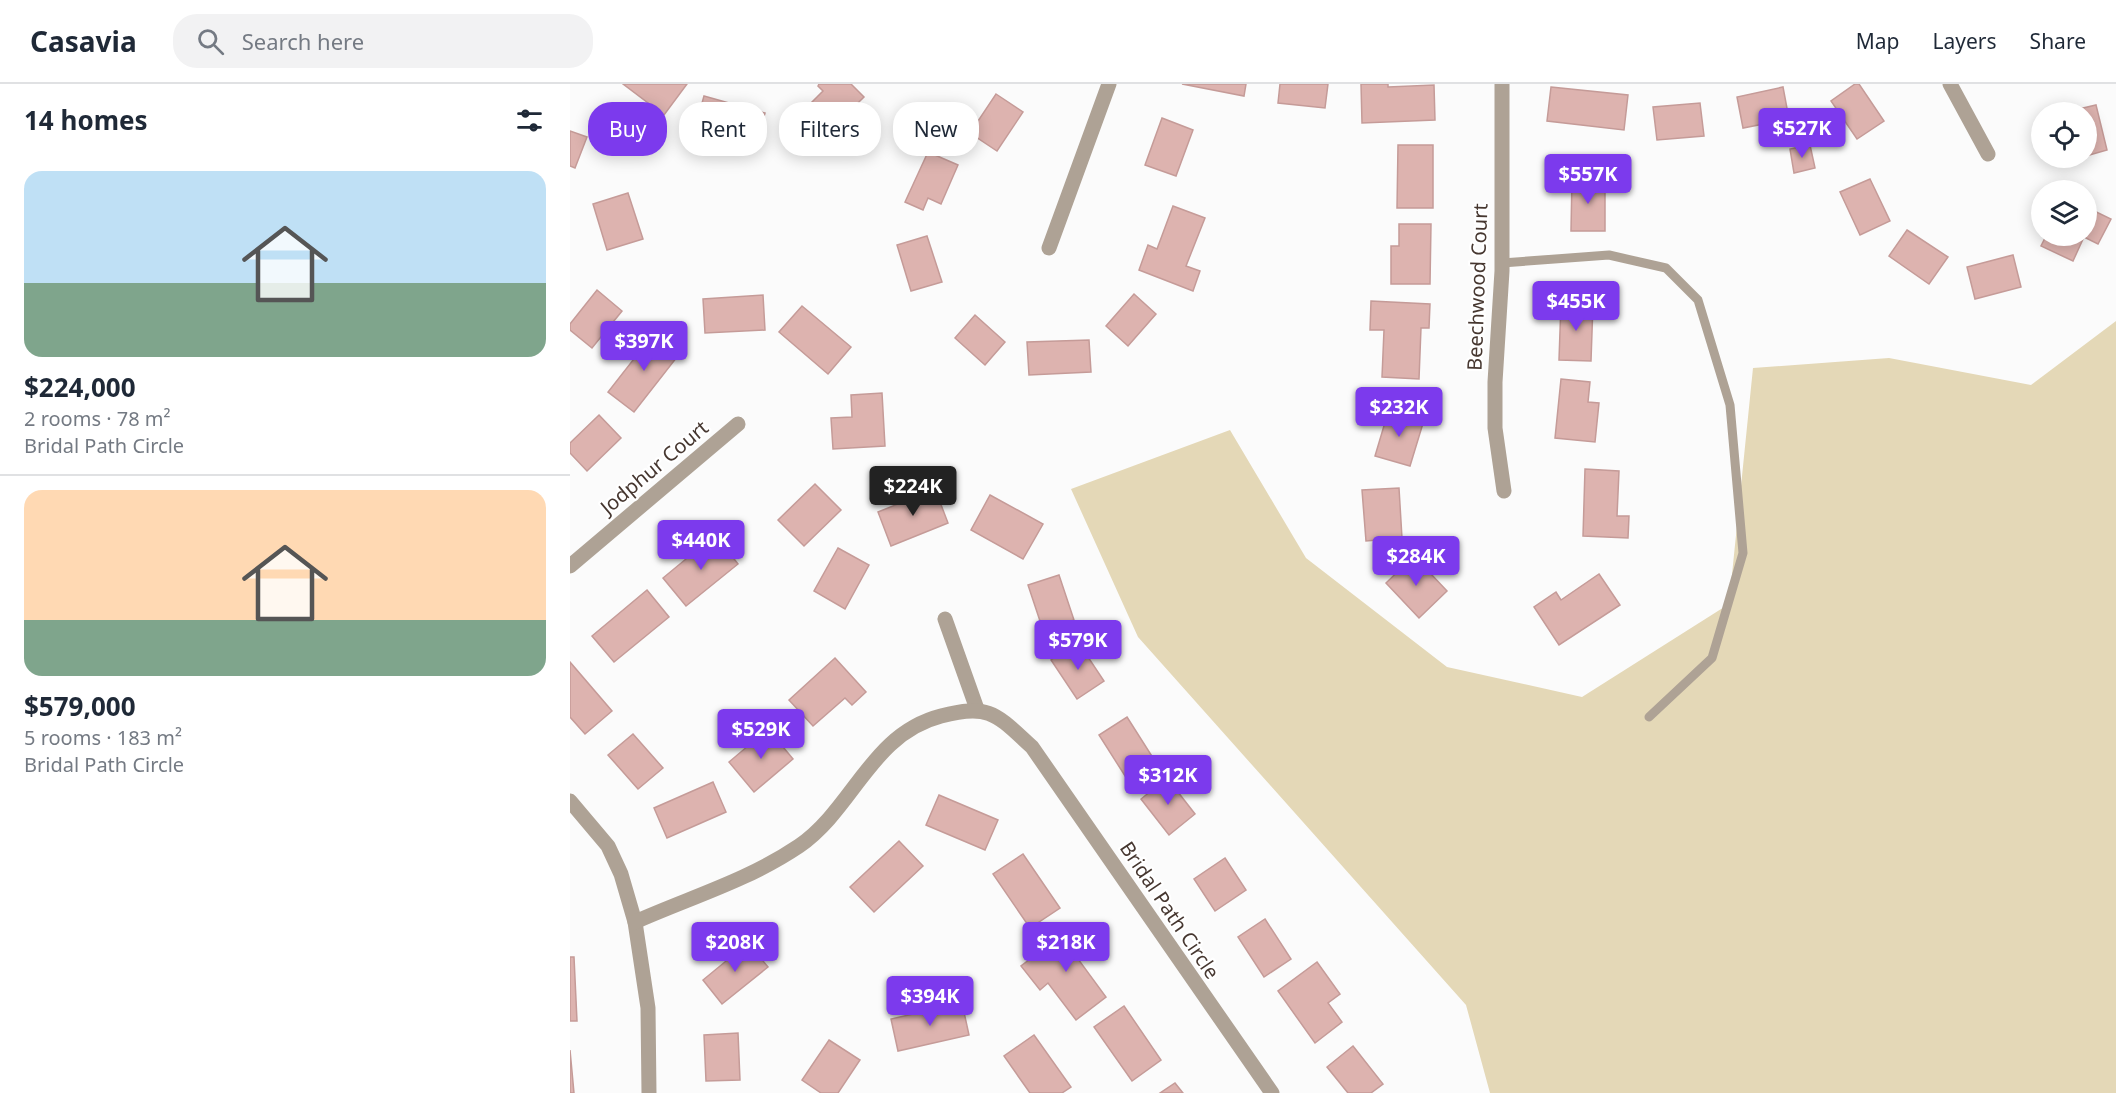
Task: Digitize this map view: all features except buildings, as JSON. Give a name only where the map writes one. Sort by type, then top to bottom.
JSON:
[{"type":"street","points":[[1049,248],[1109,84]]},
{"type":"street","name":"Beechwood Court","points":[[1502,84],[1502,263],[1495,382],[1495,428],[1504,491]]},
{"type":"street","points":[[1950,84],[1988,154]]},
{"type":"street","name":"Jodphur Court","points":[[570,566],[738,424]]},
{"type":"street","points":[[635,922],[685,899],[734,883],[757,872],[814,834],[874,759],[904,732],[935,717],[977,709],[945,619]]},
{"type":"street","name":"Bridal Path Circle","points":[[977,709],[1000,718],[1032,747],[1272,1093]]},
{"type":"street","points":[[570,801],[608,846],[621,874],[635,922],[648,1008],[649,1093]]},
{"type":"lane","points":[[1502,263],[1609,255],[1666,268],[1698,300],[1730,405],[1743,553],[1712,658],[1649,717]]},
{"type":"shaded area","points":[[2116,321],[2116,1093],[1490,1093],[1466,1005],[1138,637],[1071,489],[1230,430],[1306,558],[1447,667],[1582,697],[1729,604],[1753,368],[1889,358],[2031,385]]}]
